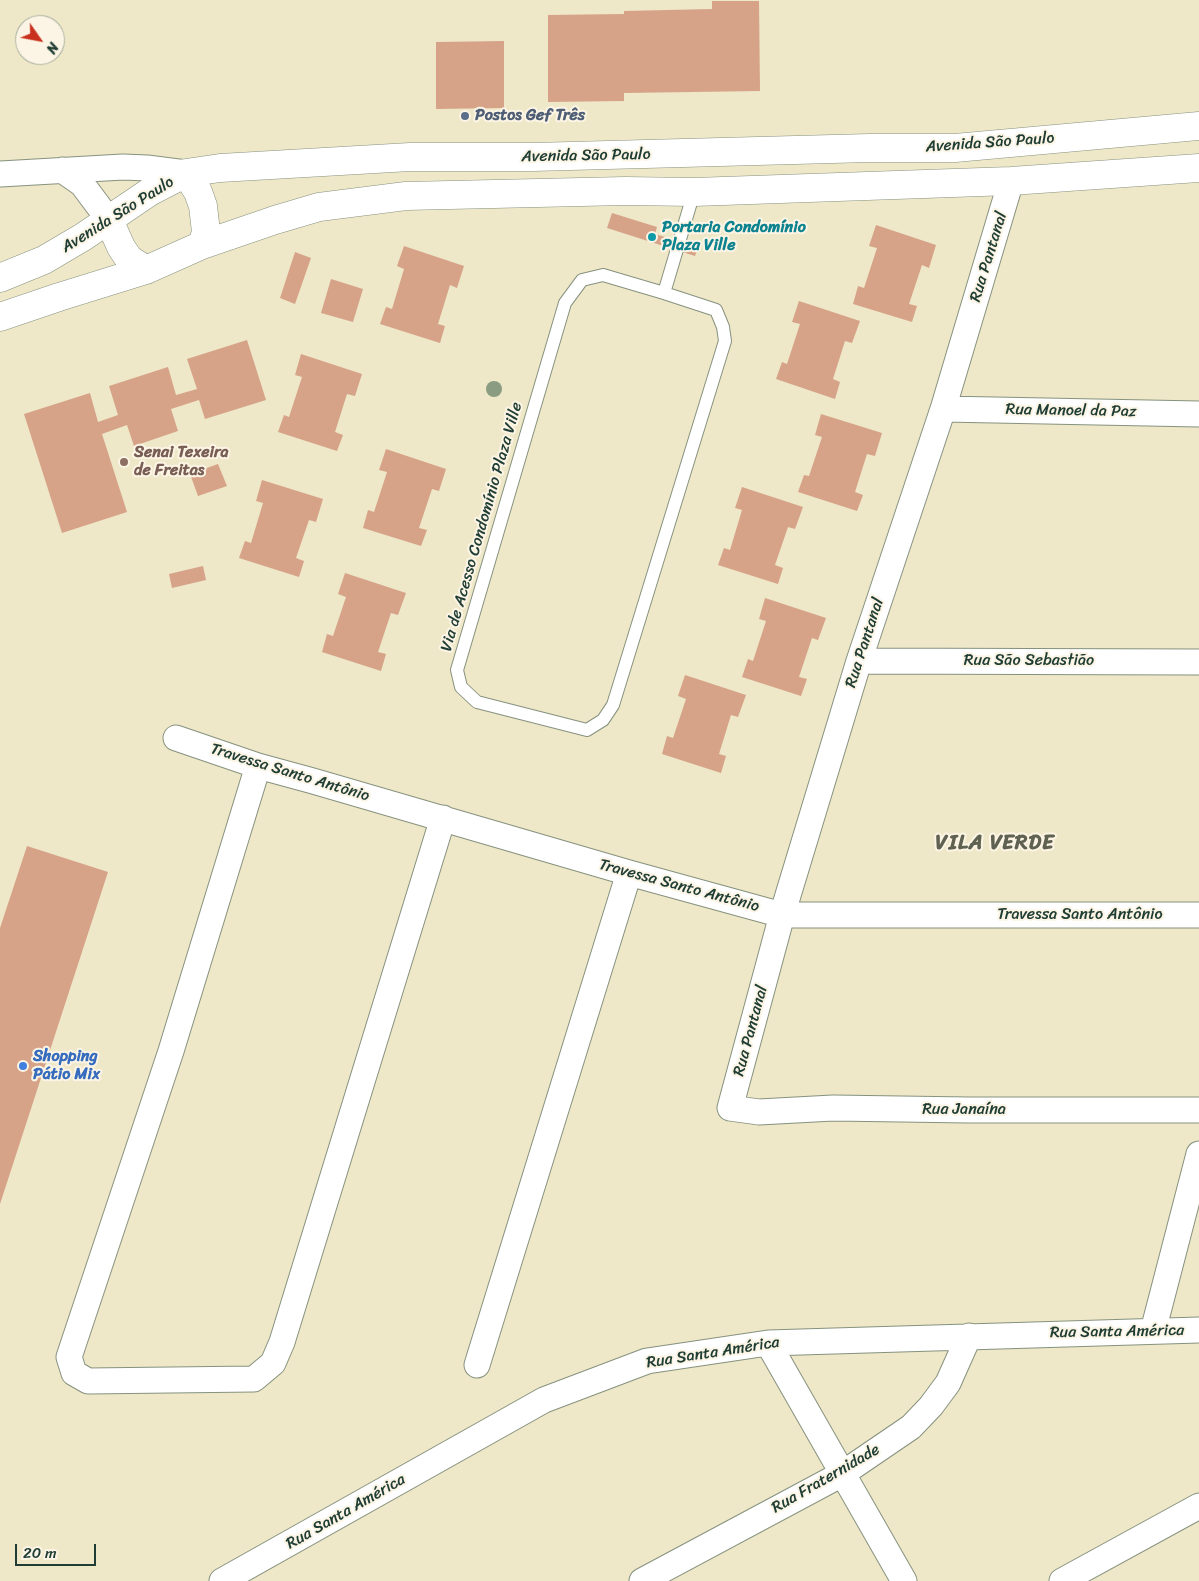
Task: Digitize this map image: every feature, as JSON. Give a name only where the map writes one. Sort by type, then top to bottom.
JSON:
[{"type":"street","name":"Avenida São Paulo","points":[[0,278],[44,260],[109,220],[151,191],[186,173],[220,168],[410,157],[533,158],[870,148],[956,148],[1199,126]]},
{"type":"street","points":[[0,174],[123,167],[186,173],[198,192],[203,206],[206,232],[202,245]]},
{"type":"street","points":[[0,317],[146,270],[202,245],[275,220],[319,207],[406,196],[625,191],[694,192],[1011,181],[1199,168]]},
{"type":"street","points":[[62,170],[82,184],[109,220],[128,259],[146,270]]},
{"type":"street","name":"Rua Pantanal","points":[[730,1108],[782,915],[859,661],[943,409],[1011,181]]},
{"type":"street","name":"Rua Manoel da Paz","points":[[943,409],[1199,414]]},
{"type":"street","name":"Rua São Sebastião","points":[[859,661],[1199,662]]},
{"type":"street","name":"Travessa Santo Antônio","points":[[176,738],[258,766],[443,818],[629,874],[782,915],[1199,915]]},
{"type":"street","points":[[258,766],[171,1051],[68,1357],[74,1373],[88,1381],[254,1379],[273,1363],[282,1342],[443,818]]},
{"type":"street","points":[[478,1364],[629,874]]},
{"type":"street","name":"Rua Janaína","points":[[730,1108],[758,1112],[833,1108],[1199,1110]]},
{"type":"street","points":[[1153,1331],[1199,1154]]},
{"type":"street","name":"Rua Santa América","points":[[222,1581],[253,1574],[544,1400],[647,1361],[768,1342],[1199,1330]]},
{"type":"street","name":"Rua Fraternidade","points":[[642,1581],[842,1474],[911,1427],[931,1406],[948,1383],[970,1336]]},
{"type":"street","points":[[768,1342],[904,1581]]},
{"type":"street","points":[[1062,1581],[1199,1506]]},
{"type":"lane","points":[[664,293],[694,192]]},
{"type":"lane","name":"Via de Acesso Condomínio Plaza Ville","points":[[603,275],[664,293],[716,310],[723,327],[724,341],[613,705],[603,720],[587,730],[477,702],[461,687],[457,670],[565,303],[582,280],[603,275]]},
{"type":"building","points":[[712,1],[759,1],[760,91],[624,93],[624,101],[548,102],[548,15],[624,14],[624,11],[712,9]]},
{"type":"building","points":[[504,41],[504,108],[436,109],[436,42]]},
{"type":"building","name":"Portaria Condomínio Plaza Ville","points":[[612,213],[657,227],[655,234],[698,247],[695,256],[607,228]]},
{"type":"building","points":[[876,225],[936,245],[929,268],[922,265],[909,304],[917,306],[912,322],[853,304],[858,286],[864,288],[877,248],[869,246]]},
{"type":"building","points":[[404,246],[464,266],[457,288],[450,285],[438,324],[445,326],[440,343],[380,324],[386,307],[392,309],[404,269],[397,266]]},
{"type":"building","points":[[295,252],[311,258],[295,304],[280,298]]},
{"type":"building","points":[[331,279],[363,289],[353,322],[321,313]]},
{"type":"building","points":[[799,301],[860,321],[852,343],[845,341],[833,379],[840,382],[835,399],[776,379],[782,362],[787,364],[800,324],[792,322]]},
{"type":"building","points":[[247,340],[266,400],[205,419],[199,400],[171,409],[178,431],[134,446],[127,425],[102,434],[127,512],[62,533],[24,414],[90,393],[98,422],[118,415],[109,386],[168,367],[176,395],[197,389],[187,359]]},
{"type":"building","points":[[301,354],[362,374],[355,396],[347,394],[335,432],[343,435],[337,451],[278,432],[284,415],[289,417],[302,377],[295,375]]},
{"type":"building","points":[[821,414],[882,433],[875,456],[867,454],[855,492],[863,495],[857,511],[798,492],[804,475],[809,476],[822,437],[815,435]]},
{"type":"building","points":[[386,449],[446,469],[439,491],[432,489],[419,528],[427,530],[421,546],[363,528],[368,510],[374,512],[387,472],[379,470]]},
{"type":"building","points":[[218,464],[227,486],[198,496],[190,474]]},
{"type":"building","points":[[262,480],[323,499],[316,522],[309,520],[296,558],[304,561],[299,577],[239,558],[245,541],[251,543],[263,503],[256,501]]},
{"type":"building","points":[[742,487],[803,507],[795,529],[788,527],[775,565],[783,568],[778,584],[718,565],[724,548],[730,550],[742,510],[735,508]]},
{"type":"building","points":[[203,566],[206,580],[172,588],[169,574]]},
{"type":"building","points":[[345,573],[406,593],[398,615],[391,613],[378,652],[386,654],[381,671],[322,652],[327,634],[333,636],[346,597],[338,594]]},
{"type":"building","points":[[765,598],[826,618],[818,640],[812,638],[799,677],[807,679],[801,696],[742,677],[748,659],[753,661],[766,621],[759,619]]},
{"type":"building","points":[[685,675],[746,695],[738,717],[731,715],[719,754],[726,756],[721,773],[662,754],[667,736],[673,738],[686,699],[678,696]]},
{"type":"building","name":"Shopping Pátio Mix","points":[[27,846],[108,872],[0,1204],[0,928]]},
{"type":"place","name":"Postos Gef Três","points":[[465,116]]},
{"type":"place","name":"Portaria Condomínio Plaza Ville","points":[[652,237]]},
{"type":"place","name":"Senai Texeira de Freitas","points":[[124,462]]},
{"type":"place","name":"Shopping Pátio Mix","points":[[23,1066]]},
{"type":"district","name":"VILA VERDE","points":[[995,844]]}]
